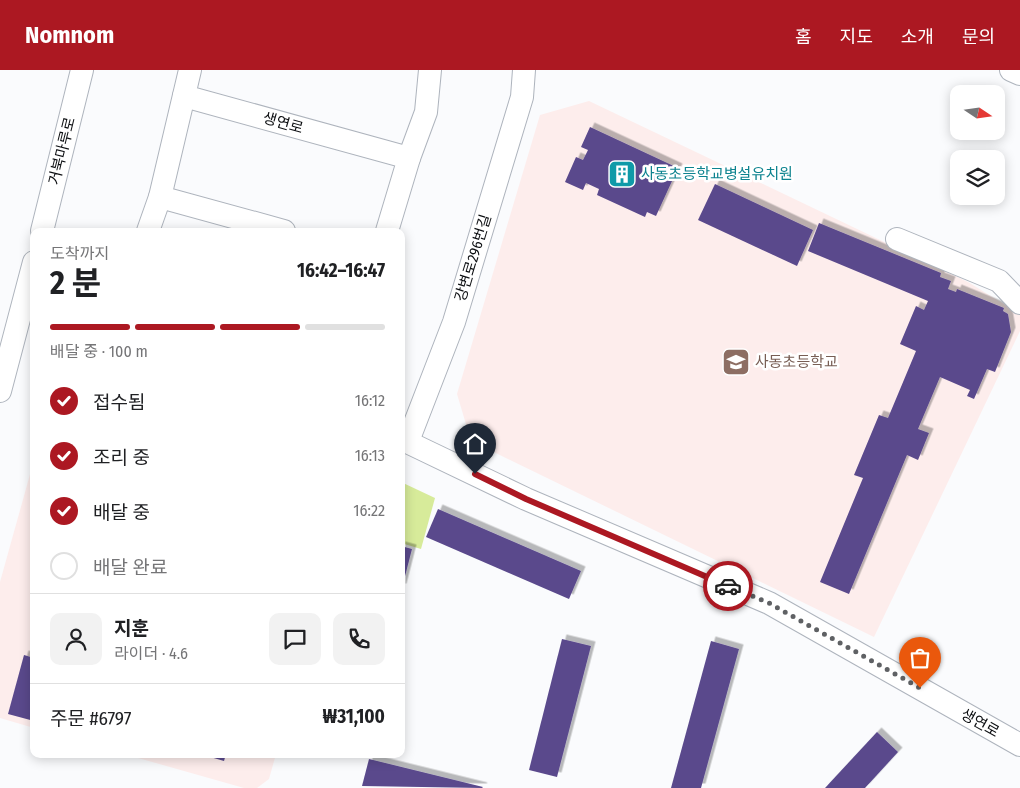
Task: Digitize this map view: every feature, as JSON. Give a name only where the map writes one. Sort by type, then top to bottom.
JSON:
[{"type":"street","name":"거북마루로","points":[[43,228],[82,70]]},
{"type":"street","points":[[149,228],[160,197],[190,70]]},
{"type":"street","points":[[388,228],[409,158],[426,112],[430,70]]},
{"type":"street","name":"강변로296번길","points":[[405,438],[454,322],[522,97],[524,70]]},
{"type":"street","points":[[1011,70],[1020,74]]},
{"type":"street","name":"생연로","points":[[184,96],[409,158]]},
{"type":"street","points":[[160,197],[273,228]]},
{"type":"street","points":[[897,239],[999,281],[1020,303]]},
{"type":"street","points":[[0,391],[30,278]]},
{"type":"street","name":"생연로","points":[[405,440],[526,499],[769,603],[1020,745]]},
{"type":"shaded area","name":"사동초등학교","points":[[589,101],[968,282],[1020,314],[1020,331],[874,637],[471,441],[457,394],[540,115]]},
{"type":"shaded area","points":[[30,474],[30,727],[0,718],[0,582]]},
{"type":"shaded area","points":[[138,758],[275,758],[269,779],[257,788],[244,788]]},
{"type":"green space","points":[[405,484],[435,498],[421,549],[405,544]]},
{"type":"building","name":"사동초등학교병설유치원","points":[[590,127],[678,168],[656,216],[647,212],[645,217],[597,195],[599,189],[586,183],[583,190],[565,182],[576,157],[583,160],[588,150],[581,147]]},
{"type":"building","points":[[715,184],[813,230],[797,266],[698,220]]},
{"type":"building","points":[[819,223],[941,273],[940,277],[951,281],[948,289],[956,292],[957,289],[1004,308],[1003,311],[1008,314],[1011,332],[995,372],[987,369],[974,399],[967,396],[970,390],[940,377],[918,429],[929,433],[918,460],[907,455],[849,594],[820,582],[863,478],[854,475],[879,415],[888,418],[916,351],[900,344],[916,306],[924,310],[928,301],[808,251]]},
{"type":"building","points":[[438,509],[581,571],[569,599],[426,537]]},
{"type":"building","points":[[405,547],[412,549],[405,576]]},
{"type":"building","points":[[562,639],[591,646],[557,777],[529,770]]},
{"type":"building","points":[[711,641],[739,649],[701,788],[671,788]]},
{"type":"building","points":[[24,655],[30,657],[30,720],[8,714]]},
{"type":"building","points":[[877,732],[898,752],[865,788],[825,788]]},
{"type":"building","points":[[214,758],[225,758],[224,761]]},
{"type":"building","points":[[369,759],[483,787],[362,786]]},
{"type":"way so far","points":[[728,586],[769,603],[920,688]]},
{"type":"place","name":"사동초등학교병설유치원","points":[[622,174]]},
{"type":"place","name":"사동초등학교","points":[[736,362]]},
{"type":"route","points":[[475,474],[526,499],[728,586]]}]
